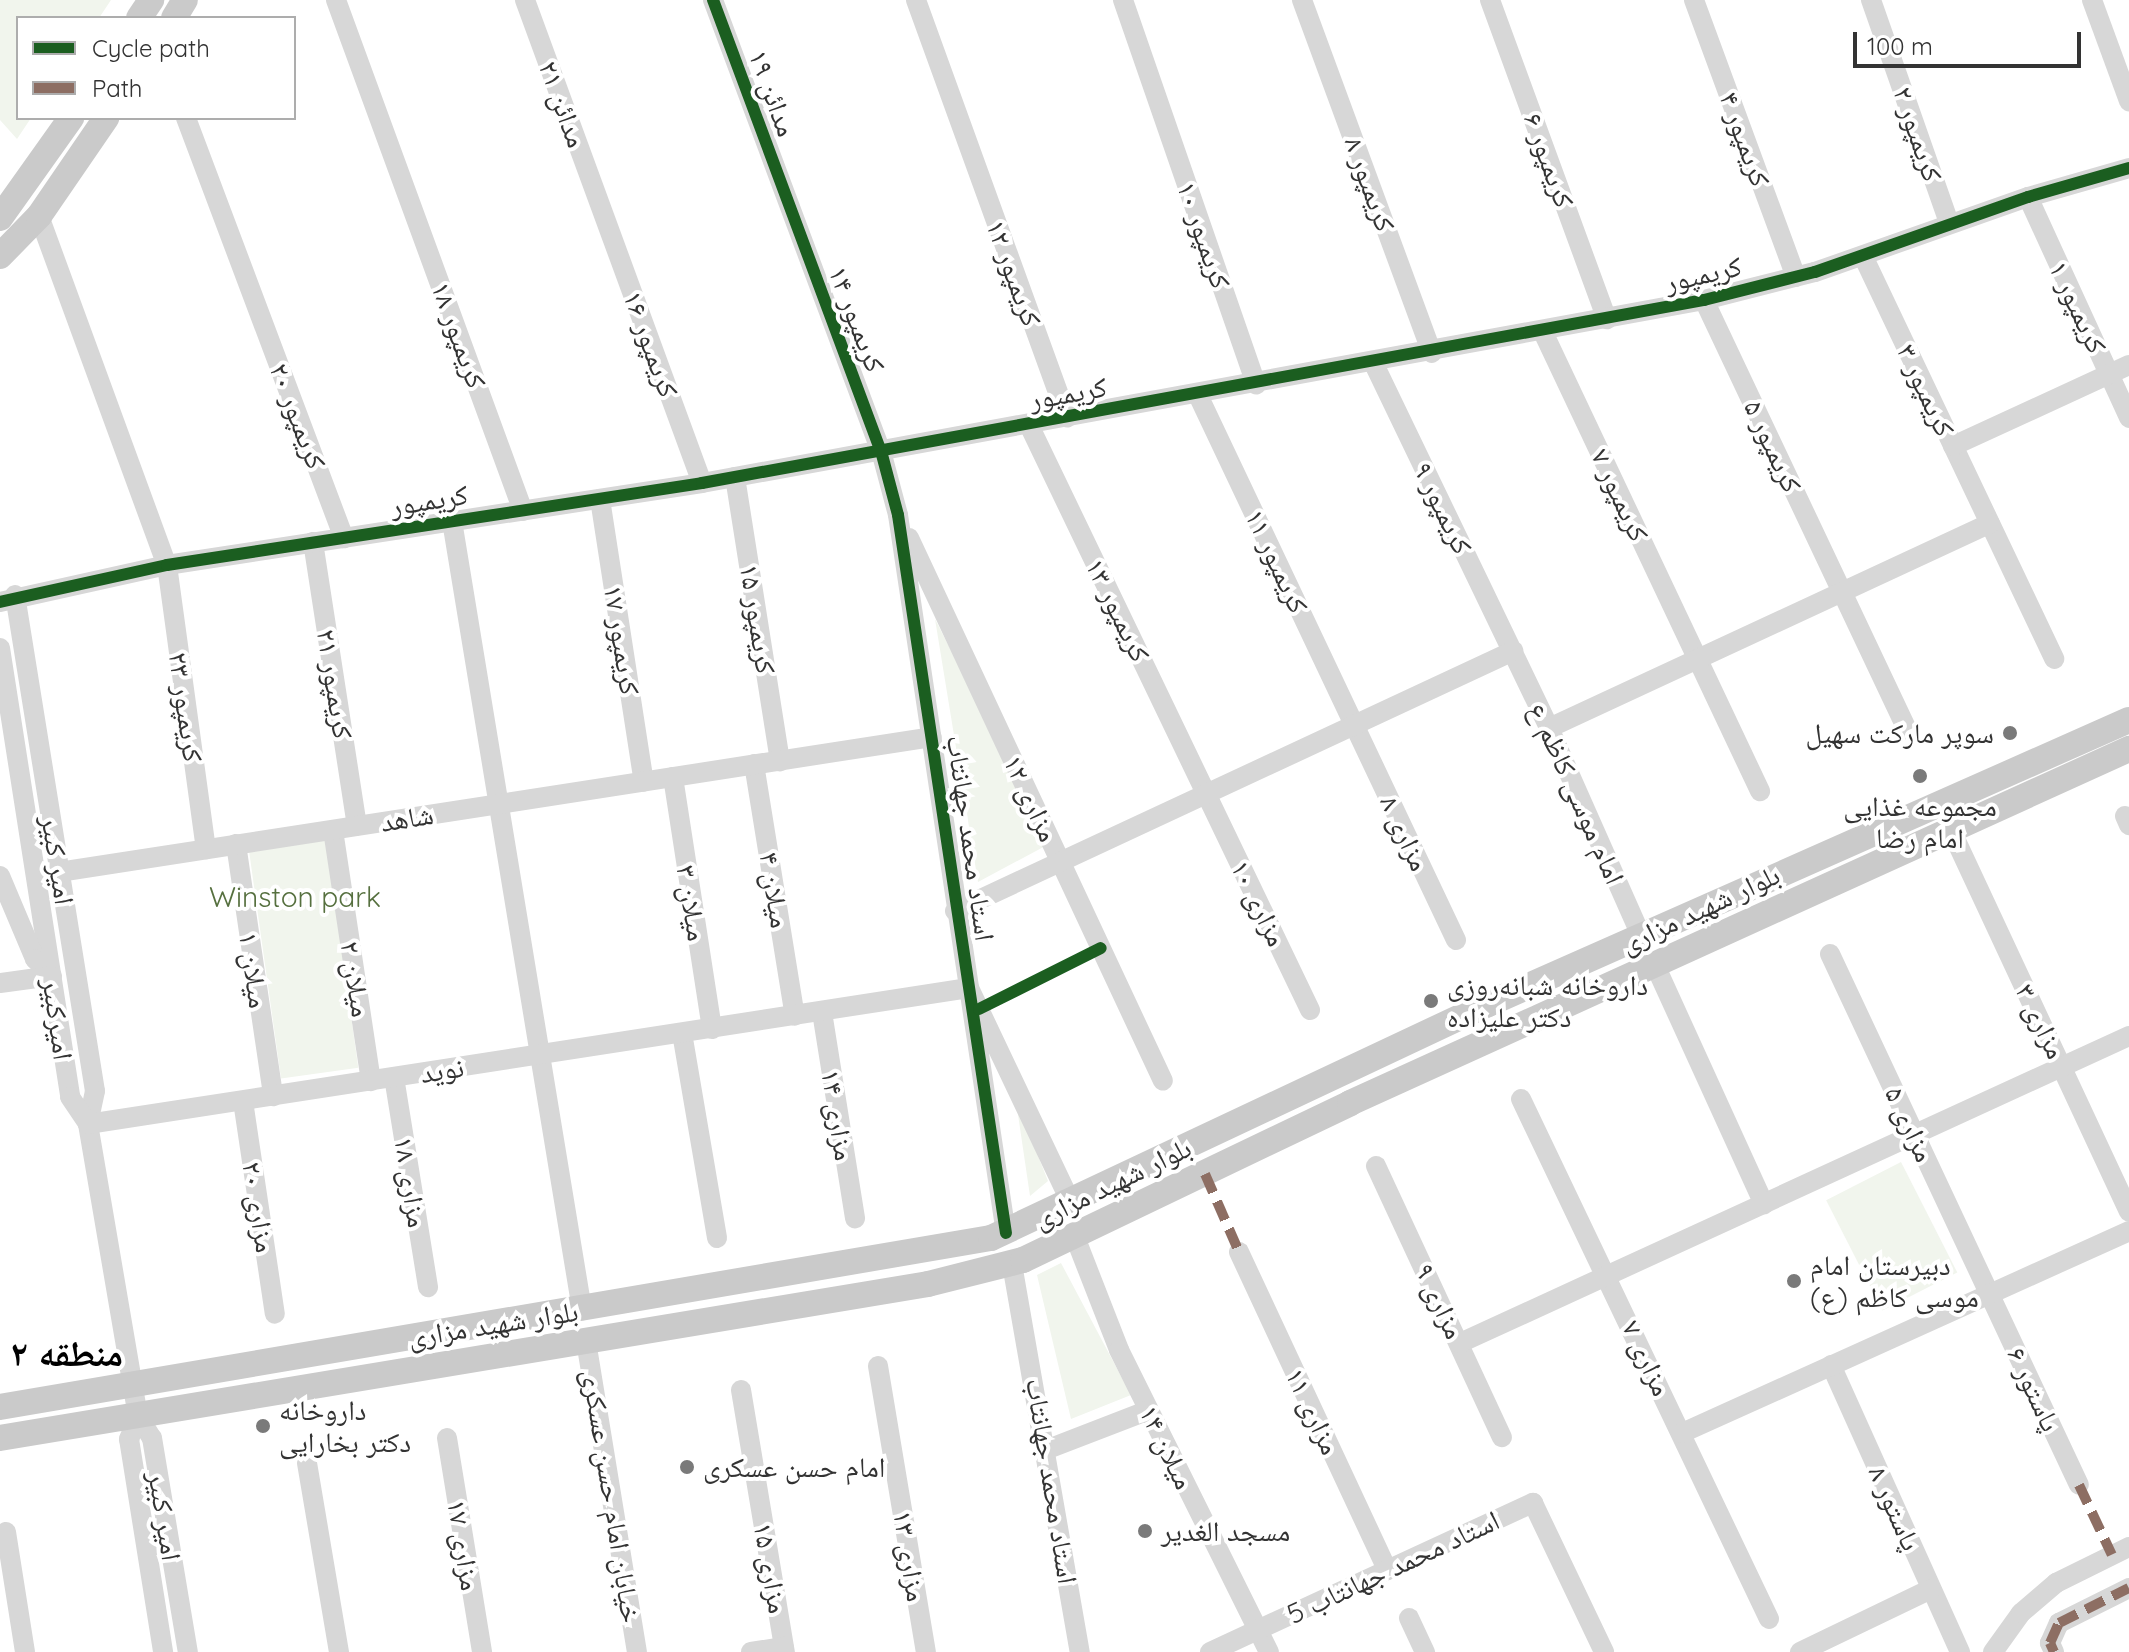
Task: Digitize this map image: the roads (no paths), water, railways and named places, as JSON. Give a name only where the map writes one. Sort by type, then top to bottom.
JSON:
[{"type":"main road","points":[[0,218],[70,120]]},
{"type":"main road","points":[[0,256],[39,216],[105,120]]},
{"type":"main road","name":"بلوار شهید مزاری","points":[[0,1407],[922,1254],[1006,1233],[1641,936],[2129,720]]},
{"type":"main road","name":"بلوار شهید مزاری","points":[[0,1438],[928,1284],[1012,1264],[1075,1237],[1350,1103],[2129,749]]},
{"type":"main road","points":[[1641,936],[1655,965]]},
{"type":"main road","points":[[747,1284],[753,1314]]},
{"type":"street","name":"کریمپور ۱۸","points":[[336,0],[523,511]]},
{"type":"street","name":"مدائن ۲۱","points":[[526,0],[600,206]]},
{"type":"street","name":"مدائن ۱۹","points":[[713,0],[789,204]]},
{"type":"street","name":"کریمپور ۱۲","points":[[916,0],[1067,418]]},
{"type":"street","name":"کریمپور ۱۰","points":[[1123,0],[1256,385]]},
{"type":"street","name":"کریمپور ۶","points":[[1490,0],[1607,319]]},
{"type":"street","name":"کریمپور ۴","points":[[1694,0],[1796,277]]},
{"type":"street","name":"کریمپور ۲","points":[[1871,0],[1949,223]]},
{"type":"street","points":[[2092,0],[2129,101]]},
{"type":"street","name":"کریمپور ۸","points":[[1305,8],[1432,353]]},
{"type":"street","name":"کریمپور ۲۰","points":[[187,120],[344,538]]},
{"type":"street","name":"کریمپور","points":[[8,598],[167,565],[702,483],[1374,364],[1704,300],[1796,277],[2028,197],[2129,168]]},
{"type":"street","name":"کریمپور ۱","points":[[2028,197],[2129,418]]},
{"type":"street","name":"کریمپور ۱۴","points":[[789,204],[881,451]]},
{"type":"street","name":"کریمپور ۱۶","points":[[600,206],[702,483]]},
{"type":"street","name":"کریمپور ۲۳","points":[[39,216],[167,565],[206,849]]},
{"type":"street","name":"کریمپور ۳","points":[[1863,256],[2054,659]]},
{"type":"street","name":"کریمپور ۵","points":[[1704,300],[1907,729]]},
{"type":"street","name":"کریمپور ۷","points":[[1543,332],[1760,791]]},
{"type":"street","name":"کریمپور ۹","points":[[1374,364],[1513,651]]},
{"type":"street","points":[[1953,446],[2129,365]]},
{"type":"street","name":"کریمپور ۱۱","points":[[1198,395],[1355,726]]},
{"type":"street","name":"کریمپور ۱۳","points":[[1029,425],[1207,795]]},
{"type":"street","name":"استاد محمد جهانتاب","points":[[881,451],[898,515],[955,911],[1006,1233]]},
{"type":"street","name":"کریمپور ۱۵","points":[[735,477],[780,761]]},
{"type":"street","name":"کریمپور ۱۷","points":[[600,499],[644,782]]},
{"type":"street","name":"مزاری ۱۲","points":[[898,515],[1163,1081]]},
{"type":"street","points":[[452,521],[582,1310]]},
{"type":"street","points":[[1549,728],[1990,523]]},
{"type":"street","name":"کریمپور ۲۱","points":[[313,542],[357,826]]},
{"type":"street","name":"امیر کبیر","points":[[8,598],[59,872],[95,1091],[88,1124]]},
{"type":"street","name":"امیرکبیر","points":[[0,648],[70,1097],[88,1124],[132,1385]]},
{"type":"street","points":[[955,911],[1513,651]]},
{"type":"street","name":"امام موسی کاظم ع","points":[[1513,651],[1641,936]]},
{"type":"street","name":"مزاری ۸","points":[[1355,726],[1456,940]]},
{"type":"street","name":"شاهد","points":[[59,872],[932,737]]},
{"type":"street","name":"میلان ۴","points":[[754,764],[795,1016]]},
{"type":"street","name":"میلان ۳","points":[[673,777],[712,1029]]},
{"type":"street","name":"مزاری ۱۰","points":[[1207,795],[1310,1010]]},
{"type":"street","name":"میلان ۲","points":[[333,830],[371,1081]]},
{"type":"street","name":"مزاری ۳","points":[[1951,830],[2063,1064],[2129,1212]]},
{"type":"street","name":"میلان ۱","points":[[236,844],[273,1096]]},
{"type":"street","points":[[0,876],[35,959],[52,976]]},
{"type":"street","name":"مزاری ۵","points":[[1830,954],[1989,1294]]},
{"type":"street","points":[[1655,965],[1764,1204]]},
{"type":"street","points":[[0,983],[52,976]]},
{"type":"street","points":[[969,988],[1071,1203]]},
{"type":"street","name":"نوید","points":[[88,1124],[969,988]]},
{"type":"street","name":"مزاری ۱۴","points":[[822,1012],[855,1218]]},
{"type":"street","points":[[682,1033],[717,1238]]},
{"type":"street","points":[[1460,1343],[1914,1132],[2129,1036]]},
{"type":"street","name":"مزاری ۱۸","points":[[394,1077],[428,1287]]},
{"type":"street","name":"مزاری ۷","points":[[1521,1099],[1608,1275],[1769,1619]]},
{"type":"street","name":"مزاری ۲۰","points":[[243,1101],[275,1314]]},
{"type":"street","name":"مزاری ۹","points":[[1376,1166],[1502,1437]]},
{"type":"street","points":[[1682,1433],[2129,1231]]},
{"type":"street","name":"میلان ۱۴","points":[[1075,1237],[1149,1410],[1269,1652]]},
{"type":"street","name":"مزاری ۱۱","points":[[1239,1252],[1387,1570]]},
{"type":"street","name":"استاد محمد جهانتاب","points":[[1012,1264],[1048,1449],[1080,1652]]},
{"type":"street","name":"پاستور ۶","points":[[1989,1294],[2079,1485]]},
{"type":"street","name":"خیابان امام حسن عسکری","points":[[586,1341],[637,1652]]},
{"type":"street","name":"پاستور ۸","points":[[1831,1365],[1960,1652]]},
{"type":"street","name":"مزاری ۱۳","points":[[878,1366],[926,1652]]},
{"type":"street","name":"امیر کبیر","points":[[132,1385],[138,1416],[152,1438],[188,1652]]},
{"type":"street","name":"مزاری ۱۵","points":[[741,1390],[785,1649]]},
{"type":"street","points":[[1048,1449],[1149,1410]]},
{"type":"street","points":[[138,1416],[129,1439],[163,1652]]},
{"type":"street","name":"مزاری ۱۷","points":[[447,1438],[482,1652]]},
{"type":"street","points":[[307,1463],[339,1652]]},
{"type":"street","name":"استاد محمد جهانتاب 5","points":[[1210,1652],[1533,1503],[1604,1652]]},
{"type":"street","points":[[6,1532],[25,1652]]},
{"type":"street","points":[[1993,1652],[2021,1613],[2056,1583],[2129,1547]]},
{"type":"street","points":[[2054,1652],[2050,1643],[2059,1623],[2129,1588]]},
{"type":"street","points":[[1800,1652],[1931,1589]]},
{"type":"street","points":[[1409,1618],[1425,1652]]},
{"type":"street","points":[[751,1652],[785,1649]]},
{"type":"place","name":"سوپر مارکت سهیل","points":[[2010,733]]},
{"type":"place","name":"مجموعه غذایی امام رضا","points":[[1920,776]]},
{"type":"place","name":"داروخانه شبانه‌روزی دکتر علیزاده","points":[[1431,1001]]},
{"type":"place","name":"دبیرستان امام موسی کاظم (ع)","points":[[1794,1281]]},
{"type":"place","name":"داروخانه دکتر بخارایی","points":[[263,1426]]},
{"type":"place","name":"امام حسن عسکری","points":[[687,1467]]},
{"type":"place","name":"مسجد الغدیر","points":[[1145,1531]]},
{"type":"district","name":"منطقه ۲","points":[[67,1353]]},
{"type":"park label","name":"Winston park","points":[[295,897]]}]
